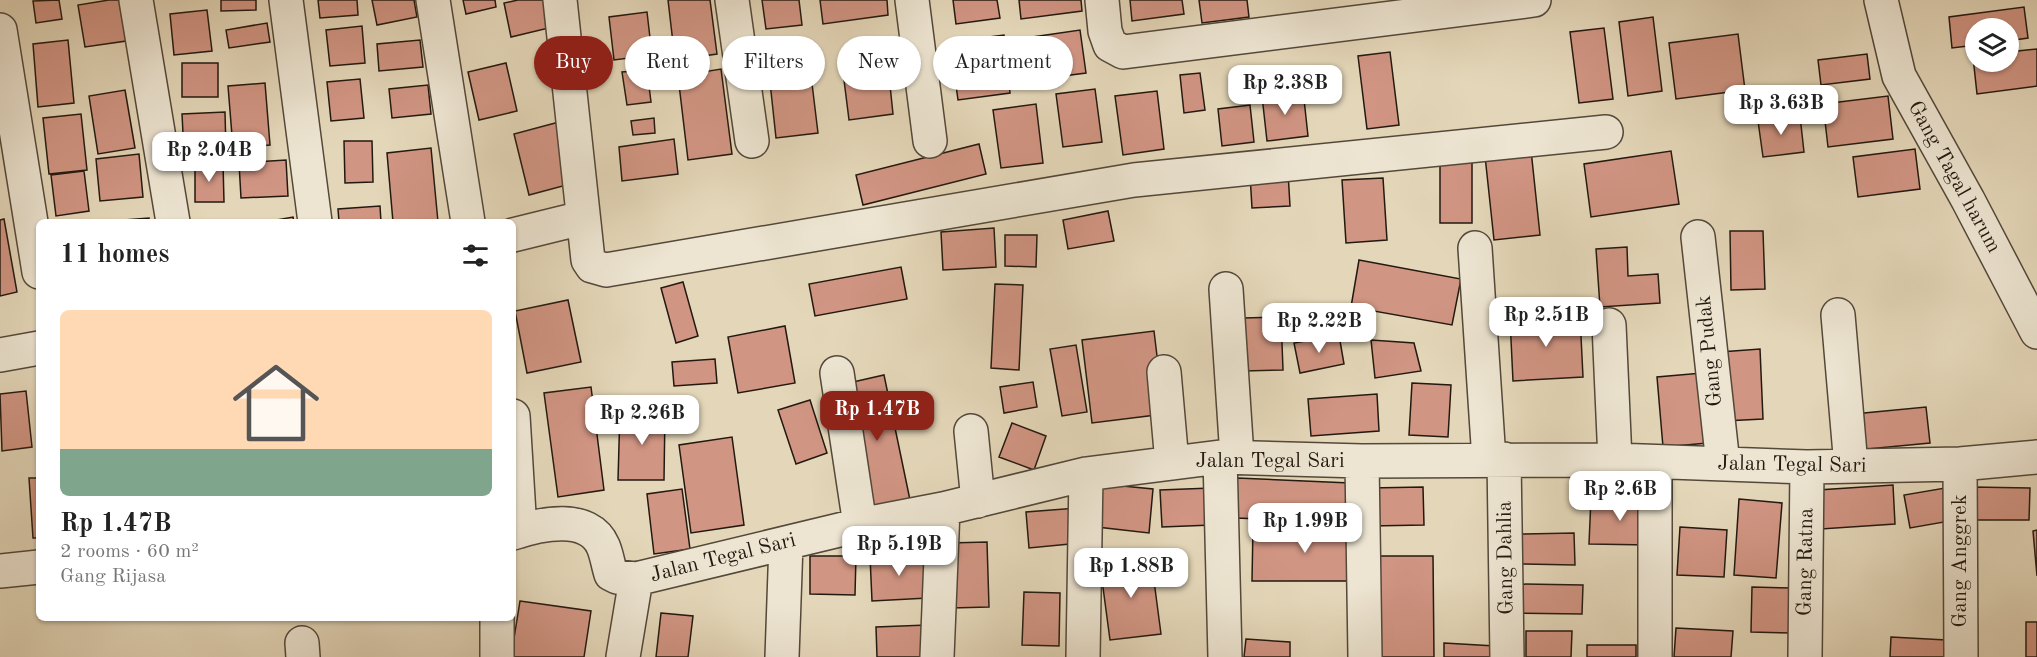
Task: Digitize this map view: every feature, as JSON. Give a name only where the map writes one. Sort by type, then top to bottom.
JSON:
[{"type":"street","points":[[136,0],[172,219]]},
{"type":"street","points":[[286,0],[315,219]]},
{"type":"street","points":[[433,0],[468,219]]},
{"type":"street","points":[[560,0],[588,260],[592,266],[606,270],[1134,180],[1606,132]]},
{"type":"street","points":[[732,0],[752,141]]},
{"type":"street","points":[[912,0],[930,141]]},
{"type":"street","points":[[1102,0],[1105,31],[1110,45],[1123,52],[1534,0]]},
{"type":"street","name":"Gang Tagal harum","points":[[1883,8],[1899,76],[2037,332]]},
{"type":"street","points":[[0,30],[36,253]]},
{"type":"street","points":[[516,234],[582,218]]},
{"type":"street","name":"Gang Pudak","points":[[1698,237],[1723,464]]},
{"type":"street","name":"Gang Dahlia","points":[[1475,248],[1497,460],[1507,657]]},
{"type":"street","points":[[1225,657],[1228,457],[1226,289]]},
{"type":"street","points":[[1838,315],[1851,466]]},
{"type":"street","points":[[1609,325],[1615,460]]},
{"type":"street","points":[[0,355],[36,349]]},
{"type":"street","points":[[1164,372],[1172,463]]},
{"type":"street","points":[[837,373],[860,525]]},
{"type":"street","points":[[971,431],[978,501]]},
{"type":"street","name":"Jalan Tegal Sari","points":[[516,532],[568,523],[588,528],[603,546],[611,574],[617,578],[636,579],[1086,474],[1228,457],[1362,461],[1615,460],[1807,467],[1960,464],[2037,458]]},
{"type":"street","points":[[1362,461],[1365,657]]},
{"type":"street","points":[[1654,462],[1655,657]]},
{"type":"street","name":"Gang Anggrek","points":[[1960,464],[1961,657]]},
{"type":"street","name":"Gang Ratna","points":[[1805,657],[1807,467]]},
{"type":"street","points":[[1083,657],[1086,474]]},
{"type":"street","points":[[937,657],[943,509]]},
{"type":"street","points":[[782,657],[786,543]]},
{"type":"street","points":[[0,571],[36,567]]},
{"type":"street","points":[[623,657],[636,579]]},
{"type":"street","points":[[497,621],[497,657]]},
{"type":"building","points":[[59,0],[62,19],[36,23],[33,1]]},
{"type":"building","points":[[119,0],[126,41],[85,47],[78,5]]},
{"type":"building","points":[[221,0],[256,0],[256,10],[221,11]]},
{"type":"building","points":[[318,0],[357,0],[358,15],[320,18]]},
{"type":"building","points":[[372,0],[414,0],[417,17],[377,25]]},
{"type":"building","points":[[463,0],[495,0],[496,7],[466,14]]},
{"type":"building","points":[[518,0],[552,0],[557,26],[511,37],[504,3]]},
{"type":"building","points":[[668,0],[710,0],[717,54],[710,55],[710,36],[672,36]]},
{"type":"building","points":[[762,0],[799,0],[802,25],[766,29]]},
{"type":"building","points":[[820,0],[887,0],[888,15],[823,24]]},
{"type":"building","points":[[953,0],[997,0],[1000,18],[956,24]]},
{"type":"building","points":[[1019,0],[1081,0],[1082,11],[1021,19]]},
{"type":"building","points":[[1130,0],[1182,0],[1184,14],[1132,21]]},
{"type":"building","points":[[1199,0],[1247,0],[1249,17],[1202,23]]},
{"type":"building","points":[[2024,7],[2028,38],[2019,39],[2019,18],[1965,18],[1965,46],[1952,48],[1949,17]]},
{"type":"building","points":[[207,10],[212,51],[174,55],[170,14]]},
{"type":"building","points":[[647,12],[650,36],[625,36],[625,59],[614,60],[609,17]]},
{"type":"building","points":[[1653,17],[1662,91],[1628,96],[1619,22]]},
{"type":"building","points":[[267,23],[270,42],[229,48],[226,30]]},
{"type":"building","points":[[362,26],[365,63],[330,66],[326,30]]},
{"type":"building","points":[[1604,28],[1613,99],[1579,103],[1570,32]]},
{"type":"building","points":[[1080,30],[1086,73],[1073,75],[1073,36],[1040,36]]},
{"type":"building","points":[[1738,34],[1745,90],[1676,99],[1669,43]]},
{"type":"building","points":[[68,40],[74,103],[38,107],[33,44]]},
{"type":"building","points":[[420,40],[423,67],[379,71],[377,44]]},
{"type":"building","points":[[2037,49],[2037,86],[1977,94],[1975,72],[2019,72],[2019,51]]},
{"type":"building","points":[[1390,52],[1399,125],[1367,129],[1358,56]]},
{"type":"building","points":[[1867,54],[1870,79],[1821,85],[1818,60]]},
{"type":"building","points":[[182,63],[218,63],[218,97],[182,97]]},
{"type":"building","points":[[506,63],[517,111],[479,120],[468,72]]},
{"type":"building","points":[[721,69],[732,154],[688,160],[680,90],[710,90],[710,71]]},
{"type":"building","points":[[622,72],[625,72],[625,90],[650,90],[651,102],[627,105]]},
{"type":"building","points":[[1200,73],[1205,110],[1184,113],[1180,75]]},
{"type":"building","points":[[360,79],[364,118],[331,121],[327,82]]},
{"type":"building","points":[[265,83],[270,145],[233,148],[228,86]]},
{"type":"building","points":[[428,85],[431,114],[392,118],[389,89]]},
{"type":"building","points":[[1095,89],[1102,142],[1063,147],[1056,94]]},
{"type":"building","points":[[125,90],[135,148],[98,154],[89,96]]},
{"type":"building","points":[[771,90],[813,90],[818,133],[776,138]]},
{"type":"building","points":[[845,90],[890,90],[893,114],[849,120]]},
{"type":"building","points":[[957,90],[1010,90],[1010,93],[958,100]]},
{"type":"building","points":[[1303,90],[1308,136],[1267,141],[1262,96]]},
{"type":"building","points":[[1157,91],[1164,149],[1123,155],[1115,96]]},
{"type":"building","points":[[1888,96],[1893,139],[1828,147],[1823,104]]},
{"type":"building","points":[[1036,104],[1043,163],[1001,168],[993,110]]},
{"type":"building","points":[[1250,105],[1254,142],[1222,146],[1218,109]]},
{"type":"building","points":[[225,112],[226,151],[184,153],[182,114]]},
{"type":"building","points":[[81,114],[87,170],[49,174],[43,118]]},
{"type":"building","points":[[1800,116],[1804,152],[1763,157],[1758,121]]},
{"type":"building","points":[[654,118],[655,133],[633,135],[631,121]]},
{"type":"building","points":[[559,122],[574,183],[529,195],[514,134]]},
{"type":"building","points":[[674,139],[678,174],[622,181],[619,147]]},
{"type":"building","points":[[344,141],[372,141],[373,182],[345,183]]},
{"type":"building","points":[[979,144],[986,174],[863,205],[856,175]]},
{"type":"building","points":[[431,148],[438,219],[393,219],[387,153]]},
{"type":"building","points":[[1915,149],[1920,189],[1858,197],[1853,157]]},
{"type":"building","points":[[1531,150],[1540,235],[1494,240],[1485,156]]},
{"type":"building","points":[[1671,151],[1679,204],[1591,217],[1584,164]]},
{"type":"building","points":[[139,154],[143,197],[100,201],[96,159]]},
{"type":"building","points":[[1440,158],[1472,158],[1472,223],[1440,223]]},
{"type":"building","points":[[286,160],[288,196],[241,198],[239,163]]},
{"type":"building","points":[[195,163],[223,163],[224,202],[195,202]]},
{"type":"building","points":[[84,171],[89,211],[56,216],[51,175]]},
{"type":"building","points":[[1288,172],[1290,206],[1252,208],[1250,175]]},
{"type":"building","points":[[1383,178],[1387,240],[1346,243],[1342,180]]},
{"type":"building","points":[[380,206],[381,219],[339,219],[338,209]]},
{"type":"building","points":[[1108,211],[1114,241],[1068,249],[1063,220]]},
{"type":"building","points":[[4,219],[17,292],[0,296],[0,220]]},
{"type":"building","points":[[994,228],[996,267],[943,270],[941,232]]},
{"type":"building","points":[[1730,231],[1763,231],[1765,289],[1731,290]]},
{"type":"building","points":[[1005,235],[1037,235],[1036,267],[1005,266]]},
{"type":"building","points":[[1627,247],[1628,276],[1658,274],[1660,303],[1600,307],[1596,249]]},
{"type":"building","points":[[1359,260],[1461,279],[1452,325],[1351,307]]},
{"type":"building","points":[[901,267],[907,299],[815,316],[809,284]]},
{"type":"building","points":[[683,282],[698,336],[676,343],[661,288]]},
{"type":"building","points":[[995,284],[1023,285],[1019,370],[991,368]]},
{"type":"building","points":[[568,300],[581,362],[527,373],[516,311]]},
{"type":"building","points":[[1580,316],[1583,377],[1513,381],[1510,319]]},
{"type":"building","points":[[1281,317],[1283,370],[1244,371],[1243,318]]},
{"type":"building","points":[[785,326],[795,383],[738,393],[728,337]]},
{"type":"building","points":[[1154,331],[1164,414],[1092,423],[1082,340]]},
{"type":"building","points":[[1339,335],[1344,364],[1300,373],[1294,343]]},
{"type":"building","points":[[1371,340],[1414,343],[1421,371],[1375,378]]},
{"type":"building","points":[[1076,345],[1087,412],[1062,416],[1050,349]]},
{"type":"building","points":[[1760,349],[1763,419],[1724,421],[1720,352]]},
{"type":"building","points":[[715,359],[717,383],[674,386],[672,362]]},
{"type":"building","points":[[1702,373],[1708,443],[1663,447],[1657,377]]},
{"type":"building","points":[[884,375],[910,500],[870,508],[844,384]]},
{"type":"building","points":[[1033,382],[1037,407],[1004,413],[1000,387]]},
{"type":"building","points":[[1412,383],[1451,385],[1448,437],[1409,435]]},
{"type":"building","points":[[591,387],[604,490],[558,497],[544,393]]},
{"type":"building","points":[[26,391],[32,447],[2,451],[0,394]]},
{"type":"building","points":[[1377,394],[1379,431],[1311,436],[1308,399]]},
{"type":"building","points":[[810,400],[827,453],[796,464],[778,410]]},
{"type":"building","points":[[1926,407],[1930,443],[1857,450],[1854,414]]},
{"type":"building","points":[[620,410],[665,412],[664,480],[618,480]]},
{"type":"building","points":[[1012,423],[1046,436],[1034,470],[999,457]]},
{"type":"building","points":[[732,437],[744,525],[691,533],[679,445]]},
{"type":"building","points":[[29,478],[36,478],[36,538],[33,538]]},
{"type":"building","points":[[1237,478],[1350,483],[1348,523],[1236,518]]},
{"type":"building","points":[[1102,484],[1153,489],[1149,533],[1097,527]]},
{"type":"building","points":[[1893,485],[1895,524],[1821,529],[1818,490]]},
{"type":"building","points":[[1423,487],[1424,525],[1370,526],[1369,488]]},
{"type":"building","points":[[1972,487],[2030,488],[2029,520],[1972,520]]},
{"type":"building","points":[[1211,488],[1212,525],[1162,527],[1160,490]]},
{"type":"building","points":[[1945,488],[1950,521],[1910,528],[1904,495]]},
{"type":"building","points":[[682,489],[690,549],[654,554],[647,494]]},
{"type":"building","points":[[1591,498],[1650,499],[1649,545],[1589,544]]},
{"type":"building","points":[[1739,499],[1782,503],[1776,578],[1734,575]]},
{"type":"building","points":[[1077,508],[1080,543],[1029,548],[1026,512]]},
{"type":"building","points":[[1253,526],[1358,527],[1358,581],[1252,581]]},
{"type":"building","points":[[1680,527],[1727,530],[1724,577],[1677,575]]},
{"type":"building","points":[[2037,530],[2037,576],[2033,531]]},
{"type":"building","points":[[1574,533],[1575,565],[1520,564],[1521,534]]},
{"type":"building","points":[[987,542],[989,607],[951,608],[949,543]]},
{"type":"building","points":[[926,554],[928,598],[872,601],[870,556]]},
{"type":"building","points":[[810,556],[856,556],[855,595],[810,594]]},
{"type":"building","points":[[1375,556],[1433,556],[1434,657],[1375,657]]},
{"type":"building","points":[[1151,558],[1161,634],[1110,640],[1100,565]]},
{"type":"building","points":[[1516,584],[1583,585],[1582,614],[1515,613]]},
{"type":"building","points":[[1752,587],[1793,588],[1792,633],[1751,632]]},
{"type":"building","points":[[1024,592],[1060,593],[1059,646],[1022,645]]},
{"type":"building","points":[[520,601],[591,611],[584,657],[511,657]]},
{"type":"building","points":[[661,613],[693,616],[688,657],[656,657]]},
{"type":"building","points":[[2026,622],[2037,622],[2037,657],[2026,657]]},
{"type":"building","points":[[927,625],[928,657],[877,657],[876,627]]},
{"type":"building","points":[[1676,628],[1733,631],[1731,657],[1674,657]]},
{"type":"building","points":[[1526,631],[1572,631],[1571,657],[1526,657]]},
{"type":"building","points":[[1891,637],[1946,640],[1945,657],[1890,657]]},
{"type":"building","points":[[1246,639],[1290,642],[1290,657],[1244,657]]},
{"type":"building","points":[[1444,643],[1495,646],[1495,657],[1444,657]]},
{"type":"building","points":[[1587,645],[1636,645],[1636,657],[1587,657]]}]
